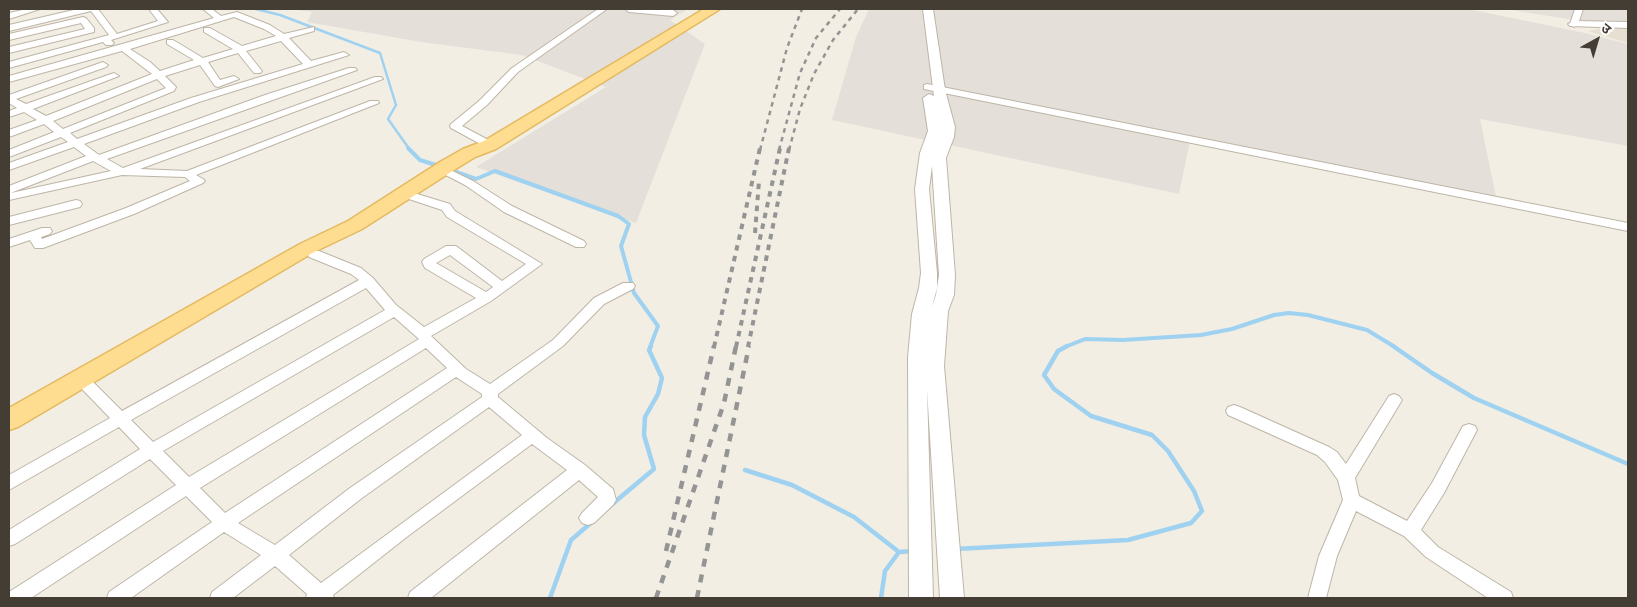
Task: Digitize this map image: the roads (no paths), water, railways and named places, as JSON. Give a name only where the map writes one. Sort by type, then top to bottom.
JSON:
[{"type":"main road","points":[[483,145],[700,9]]},
{"type":"main road","points":[[9,430],[314,254],[338,235],[442,169],[713,9]]},
{"type":"main road","points":[[9,420],[307,248],[338,235]]},
{"type":"street","points":[[9,16],[36,9]]},
{"type":"street","points":[[9,28],[66,11],[88,9]]},
{"type":"street","points":[[9,154],[170,90],[171,87],[147,64],[112,39],[94,9]]},
{"type":"street","points":[[9,65],[112,39],[164,22],[152,9]]},
{"type":"street","points":[[207,9],[220,19]]},
{"type":"street","points":[[483,145],[455,126],[483,103],[515,70],[603,9]]},
{"type":"street","points":[[629,9],[673,13]]},
{"type":"street","points":[[916,9],[933,89],[948,127],[947,137],[939,158],[947,275],[945,295],[939,311],[935,366],[952,598]]},
{"type":"street","points":[[921,598],[917,357],[921,314],[928,288],[929,273],[922,189],[927,153],[935,131],[928,9]]},
{"type":"street","points":[[1580,9],[1574,23],[1626,25]]},
{"type":"street","points":[[9,79],[125,48],[238,12],[283,37],[309,65]]},
{"type":"street","points":[[9,37],[83,20],[91,30],[9,50]]},
{"type":"street","points":[[9,134],[158,75],[312,29]]},
{"type":"street","points":[[207,30],[240,49],[258,71]]},
{"type":"street","points":[[170,42],[202,61],[218,84]]},
{"type":"street","points":[[9,167],[195,100],[344,55]]},
{"type":"street","points":[[9,98],[103,65]]},
{"type":"street","points":[[189,94],[277,66],[284,73]]},
{"type":"street","points":[[10,194],[96,158],[352,70]]},
{"type":"street","points":[[9,114],[114,76]]},
{"type":"street","points":[[10,194],[122,172],[378,80]]},
{"type":"street","points":[[933,89],[1628,227]]},
{"type":"street","points":[[9,98],[45,120],[96,158],[122,172],[188,174],[374,102]]},
{"type":"street","points":[[442,169],[469,183],[508,209],[580,244]]},
{"type":"street","points":[[9,243],[40,233],[39,245],[130,211],[199,181],[188,174]]},
{"type":"street","points":[[15,598],[187,487],[425,338],[535,264],[451,214],[446,207],[404,194]]},
{"type":"street","points":[[9,221],[76,204]]},
{"type":"street","points":[[486,298],[430,265],[430,262],[450,249],[502,287]]},
{"type":"street","points":[[314,254],[342,264],[368,281],[394,311],[457,369],[490,396],[532,435],[579,470],[607,494],[608,497],[588,518]]},
{"type":"street","points":[[9,483],[368,281]]},
{"type":"street","points":[[219,598],[356,493],[490,396],[558,343],[599,301],[628,286]]},
{"type":"street","points":[[9,540],[152,450],[394,311]]},
{"type":"street","points":[[116,598],[224,523],[457,369]]},
{"type":"street","points":[[87,385],[122,418],[224,523],[276,555],[320,597],[402,531],[532,435]]},
{"type":"street","points":[[1346,478],[1394,400]]},
{"type":"street","points":[[1234,411],[1319,448],[1331,457],[1346,478],[1352,500],[1328,556],[1317,598]]},
{"type":"street","points":[[1410,531],[1438,488],[1469,430]]},
{"type":"street","points":[[417,598],[579,470]]},
{"type":"street","points":[[1352,500],[1410,531],[1432,552],[1504,598]]},
{"type":"waterway","points":[[256,9],[280,15],[380,53],[396,105],[388,119],[410,150]]},
{"type":"waterway","points":[[410,150],[420,160],[439,166]]},
{"type":"waterway","points":[[448,169],[476,179],[495,171],[618,216],[629,224],[621,246],[634,293],[658,326],[650,347]]},
{"type":"waterway","points":[[1066,347],[1085,339],[1123,340],[1201,335],[1232,329],[1274,315],[1289,313],[1308,315],[1367,330],[1395,347]]},
{"type":"waterway","points":[[610,506],[654,469],[644,435],[645,417],[658,394],[662,378],[649,350],[651,346]]},
{"type":"waterway","points":[[1393,346],[1432,373],[1474,398],[1628,464]]},
{"type":"waterway","points":[[955,549],[1128,540],[1191,523],[1202,511],[1194,491],[1168,451],[1152,435],[1091,416],[1054,389],[1044,375],[1058,351],[1066,347]]},
{"type":"waterway","points":[[745,470],[792,485],[854,517],[899,552]]},
{"type":"waterway","points":[[550,598],[571,540],[592,522]]},
{"type":"waterway","points":[[899,552],[913,551]]},
{"type":"waterway","points":[[881,598],[885,571],[899,552]]},
{"type":"railway","points":[[760,150],[787,48],[802,9]]},
{"type":"railway","points":[[779,150],[800,73],[816,38],[840,9]]},
{"type":"railway","points":[[789,150],[800,109],[814,74],[833,40],[858,9]]},
{"type":"railway","points":[[714,347],[760,148]]},
{"type":"railway","points":[[736,347],[780,148]]},
{"type":"railway","points":[[748,347],[789,148]]},
{"type":"railway","points":[[755,233],[759,181]]},
{"type":"railway","points":[[666,551],[714,346]]},
{"type":"railway","points":[[656,598],[724,403],[736,346]]},
{"type":"railway","points":[[697,598],[749,346]]}]
